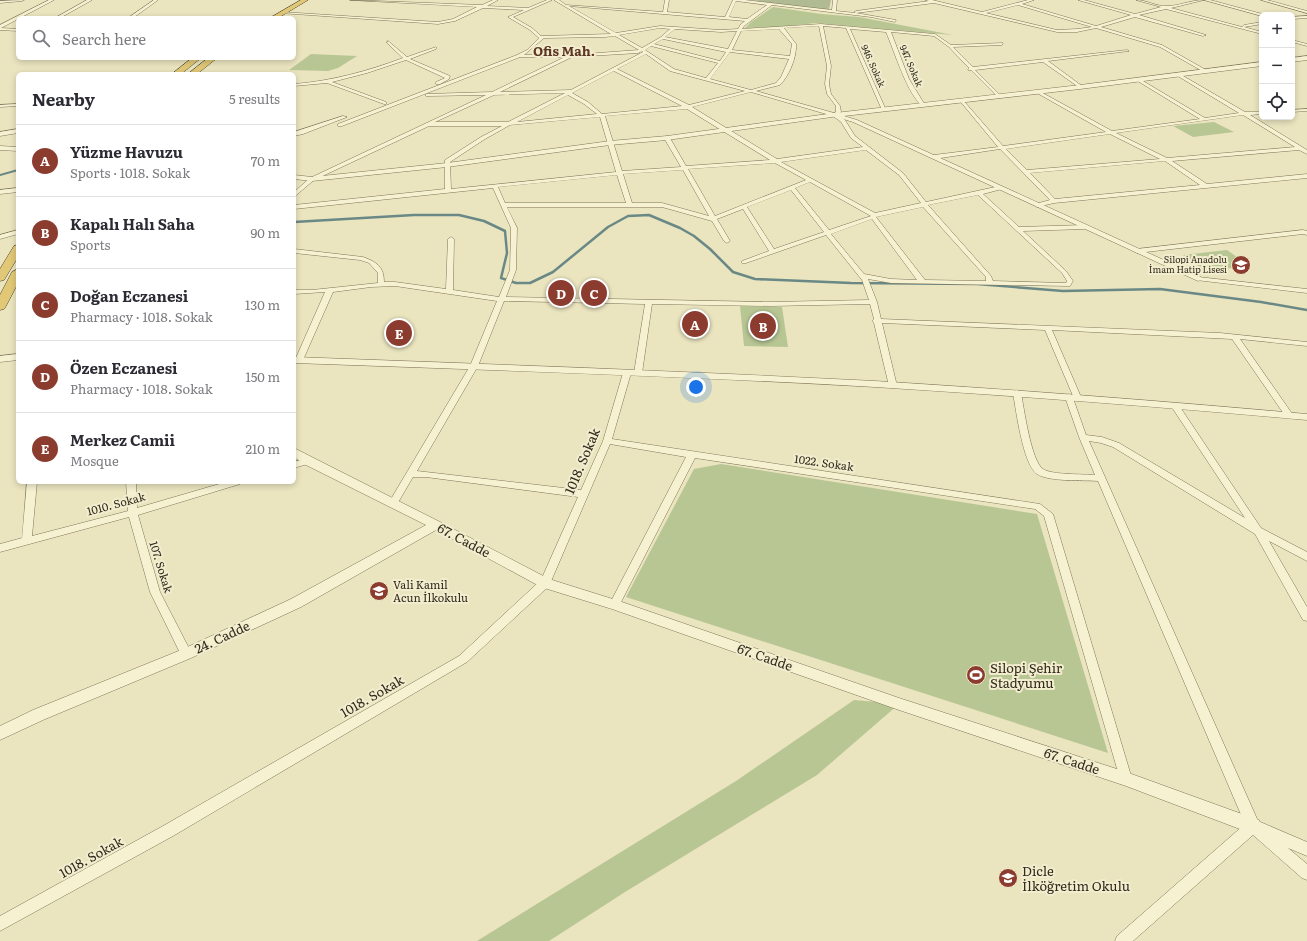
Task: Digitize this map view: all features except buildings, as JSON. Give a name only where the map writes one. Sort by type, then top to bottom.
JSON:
[{"type":"highway","points":[[270,16],[292,0]]},
{"type":"highway","points":[[270,16],[282,13],[305,0]]},
{"type":"highway","points":[[179,72],[194,60]]},
{"type":"highway","points":[[195,72],[210,60]]},
{"type":"highway","points":[[0,278],[16,251]]},
{"type":"highway","points":[[0,306],[16,276]]},
{"type":"street","points":[[0,8],[16,0]]},
{"type":"street","points":[[0,2],[22,0]]},
{"type":"street","points":[[22,16],[52,0]]},
{"type":"street","points":[[61,16],[90,0]]},
{"type":"street","points":[[133,16],[156,0]]},
{"type":"street","points":[[352,0],[530,9]]},
{"type":"street","points":[[429,4],[433,0]]},
{"type":"street","points":[[282,13],[438,23],[454,20],[496,0]]},
{"type":"street","points":[[541,38],[531,29],[511,18],[512,16],[550,0]]},
{"type":"street","points":[[556,0],[645,52],[666,67],[854,121],[1198,279],[1307,291]]},
{"type":"street","points":[[665,14],[667,0]]},
{"type":"street","points":[[726,19],[736,0],[895,21]]},
{"type":"street","points":[[834,12],[835,0]]},
{"type":"street","points":[[927,0],[1058,31],[1077,32],[1165,7],[1202,0]]},
{"type":"street","points":[[845,14],[940,0]]},
{"type":"street","points":[[981,13],[1032,0]]},
{"type":"street","points":[[1080,0],[1204,35]]},
{"type":"street","points":[[1138,0],[1259,32]]},
{"type":"street","points":[[1206,0],[1259,14]]},
{"type":"street","points":[[1263,0],[1307,12]]},
{"type":"street","points":[[707,80],[729,51],[738,30],[746,20],[771,4]]},
{"type":"street","points":[[1019,4],[1098,26],[1161,46],[1204,71]]},
{"type":"street","points":[[564,5],[746,20]]},
{"type":"street","points":[[1295,18],[1307,16]]},
{"type":"street","points":[[0,28],[16,19]]},
{"type":"street","points":[[1239,26],[1259,23]]},
{"type":"street","points":[[821,25],[829,66],[827,84],[830,94],[838,106],[839,112],[835,115]]},
{"type":"street","points":[[340,124],[420,95],[519,56],[528,51],[541,38],[605,36],[648,28],[675,27],[710,31],[821,25],[935,35],[950,46],[970,69],[998,96]]},
{"type":"street","points":[[448,190],[447,162],[483,138],[645,52],[675,27]]},
{"type":"street","points":[[427,124],[509,124],[602,116],[688,107],[754,92],[782,82],[792,58],[794,46],[792,40],[780,27]]},
{"type":"street","points":[[0,28],[16,30]]},
{"type":"street","name":"946. Sokak","points":[[848,28],[884,110]]},
{"type":"street","name":"947. Sokak","points":[[888,31],[904,75],[912,90],[923,105]]},
{"type":"street","points":[[662,38],[729,51],[792,58]]},
{"type":"street","points":[[296,134],[447,79],[448,77],[406,59],[388,42]]},
{"type":"street","points":[[1295,42],[1307,45]]},
{"type":"street","points":[[950,46],[1002,44]]},
{"type":"street","points":[[652,45],[720,62]]},
{"type":"street","points":[[296,85],[329,82],[406,59],[435,48]]},
{"type":"street","points":[[970,69],[1127,51]]},
{"type":"street","points":[[519,56],[571,56],[645,52]]},
{"type":"street","points":[[296,193],[312,179],[393,142],[427,124],[571,56]]},
{"type":"street","points":[[1295,60],[1307,58]]},
{"type":"street","points":[[1045,61],[1080,87]]},
{"type":"street","points":[[296,177],[312,179],[447,165],[610,143],[667,138],[835,115],[1039,92],[1259,64]]},
{"type":"street","points":[[614,69],[688,107],[776,161],[873,216],[922,281]]},
{"type":"street","points":[[1178,74],[1307,152]]},
{"type":"street","points":[[1138,80],[1204,119]]},
{"type":"street","points":[[329,82],[384,102]]},
{"type":"street","points":[[420,95],[571,92],[602,116],[629,204]]},
{"type":"street","points":[[1039,92],[1166,160],[1206,186]]},
{"type":"street","points":[[962,100],[1001,147],[1054,201]]},
{"type":"street","points":[[0,106],[16,105]]},
{"type":"street","points":[[1295,111],[1307,110]]},
{"type":"street","points":[[934,157],[1204,119],[1259,113]]},
{"type":"street","points":[[835,115],[843,121],[853,137],[901,174],[924,204],[990,277],[990,283]]},
{"type":"street","points":[[0,134],[16,131]]},
{"type":"street","points":[[667,138],[726,241]]},
{"type":"street","points":[[1026,172],[1307,146]]},
{"type":"street","points":[[0,148],[16,149]]},
{"type":"street","points":[[296,207],[619,173],[776,161],[868,148]]},
{"type":"street","points":[[1037,205],[1054,201],[1307,176]]},
{"type":"street","points":[[505,205],[662,205],[713,219],[811,180]]},
{"type":"street","points":[[393,504],[474,366],[513,270],[514,228],[505,205],[495,187]]},
{"type":"street","points":[[792,188],[863,278],[869,288],[893,386]]},
{"type":"street","points":[[744,262],[873,216],[924,204],[979,194],[1000,188]]},
{"type":"street","points":[[0,192],[16,190]]},
{"type":"street","points":[[863,278],[891,281],[1068,285],[1070,281],[1064,272],[979,194]]},
{"type":"street","points":[[744,207],[772,251]]},
{"type":"street","points":[[1018,229],[1084,227]]},
{"type":"street","points":[[1136,251],[1303,232],[1307,233]]},
{"type":"street","points":[[0,237],[16,233]]},
{"type":"street","points":[[449,292],[451,239]]},
{"type":"street","points":[[296,251],[361,258],[371,262],[381,273],[381,284]]},
{"type":"street","points":[[296,292],[395,284],[501,299],[770,304],[873,302]]},
{"type":"street","points":[[330,290],[296,360],[474,366],[893,386],[1073,397],[1307,417]]},
{"type":"street","name":"1018. Sokak","points":[[0,924],[168,831],[463,659],[544,583],[607,441],[632,373],[649,302]]},
{"type":"street","points":[[876,321],[1235,336],[1307,344]]},
{"type":"street","points":[[1047,327],[1073,397],[1083,438],[1253,826],[1307,873]]},
{"type":"street","points":[[1235,336],[1289,415]]},
{"type":"street","points":[[0,359],[16,357]]},
{"type":"street","points":[[1017,393],[1031,460],[1038,470],[1051,475],[1101,478]]},
{"type":"street","points":[[1175,406],[1258,531],[1307,617]]},
{"type":"street","points":[[1083,438],[1102,440],[1116,445],[1258,531],[1307,557]]},
{"type":"street","name":"1022. Sokak","points":[[607,441],[1037,506],[1048,514],[1126,779]]},
{"type":"street","name":"67. Cadde","points":[[296,453],[308,461],[436,525],[544,583],[614,604],[899,704],[1126,779],[1253,826]]},
{"type":"street","points":[[614,604],[692,455]]},
{"type":"street","points":[[296,464],[308,461]]},
{"type":"street","points":[[410,474],[441,476],[584,494]]},
{"type":"street","points":[[28,540],[32,484]]},
{"type":"street","name":"107. Sokak","points":[[131,484],[133,513],[155,592],[186,654]]},
{"type":"street","name":"1010. Sokak","points":[[0,548],[133,513],[230,484]]},
{"type":"street","name":"24. Cadde","points":[[0,733],[38,715],[186,654],[296,603],[436,525]]},
{"type":"street","points":[[1253,826],[1307,849]]},
{"type":"street","points":[[1122,941],[1253,826]]},
{"type":"green space","points":[[752,0],[831,0],[829,9],[822,10]]},
{"type":"green space","points":[[773,7],[821,14],[859,17],[953,35],[816,23],[778,27],[745,28]]},
{"type":"green space","points":[[311,54],[357,56],[338,68],[328,71],[289,70]]},
{"type":"green space","points":[[1214,122],[1234,132],[1193,137],[1173,126]]},
{"type":"green space","points":[[1227,250],[1250,266],[1205,271],[1183,255]]},
{"type":"green space","points":[[740,306],[782,307],[788,347],[744,346]]},
{"type":"green space","name":"Silopi Şehir Stadyumu","points":[[721,464],[1037,514],[1108,753],[626,597],[694,469]]},
{"type":"green space","points":[[854,700],[899,704],[817,775],[625,892],[549,941],[477,941],[736,781]]},
{"type":"water","points":[[689,311],[704,313],[705,334],[695,336],[686,332],[685,316]]},
{"type":"waterway","points":[[0,175],[16,171]]},
{"type":"waterway","points":[[296,222],[414,215],[459,215],[484,221],[505,231],[507,253],[501,278],[516,283],[530,283],[553,272],[608,227],[628,216],[649,215],[680,228],[694,236],[710,249],[733,272],[755,279],[851,283],[977,284],[1063,291],[1160,289],[1261,302],[1307,310]]},
{"type":"place","name":"Silopi Anadolu İmam Hatip Lisesi","points":[[1241,265]]},
{"type":"place","name":"Özen Eczanesi","points":[[561,293]]},
{"type":"place","name":"Doğan Eczanesi","points":[[594,293]]},
{"type":"place","name":"Yüzme Havuzu","points":[[695,324]]},
{"type":"place","name":"Kapalı Halı Saha","points":[[763,326]]},
{"type":"place","name":"Merkez Camii","points":[[399,333]]},
{"type":"place","name":"Vali Kamil Acun İlkokulu","points":[[379,591]]},
{"type":"place","name":"Silopi Şehir Stadyumu","points":[[976,675]]},
{"type":"place","name":"Dicle İlköğretim Okulu","points":[[1008,878]]},
{"type":"district","name":"Ofis Mah.","points":[[564,51]]}]
